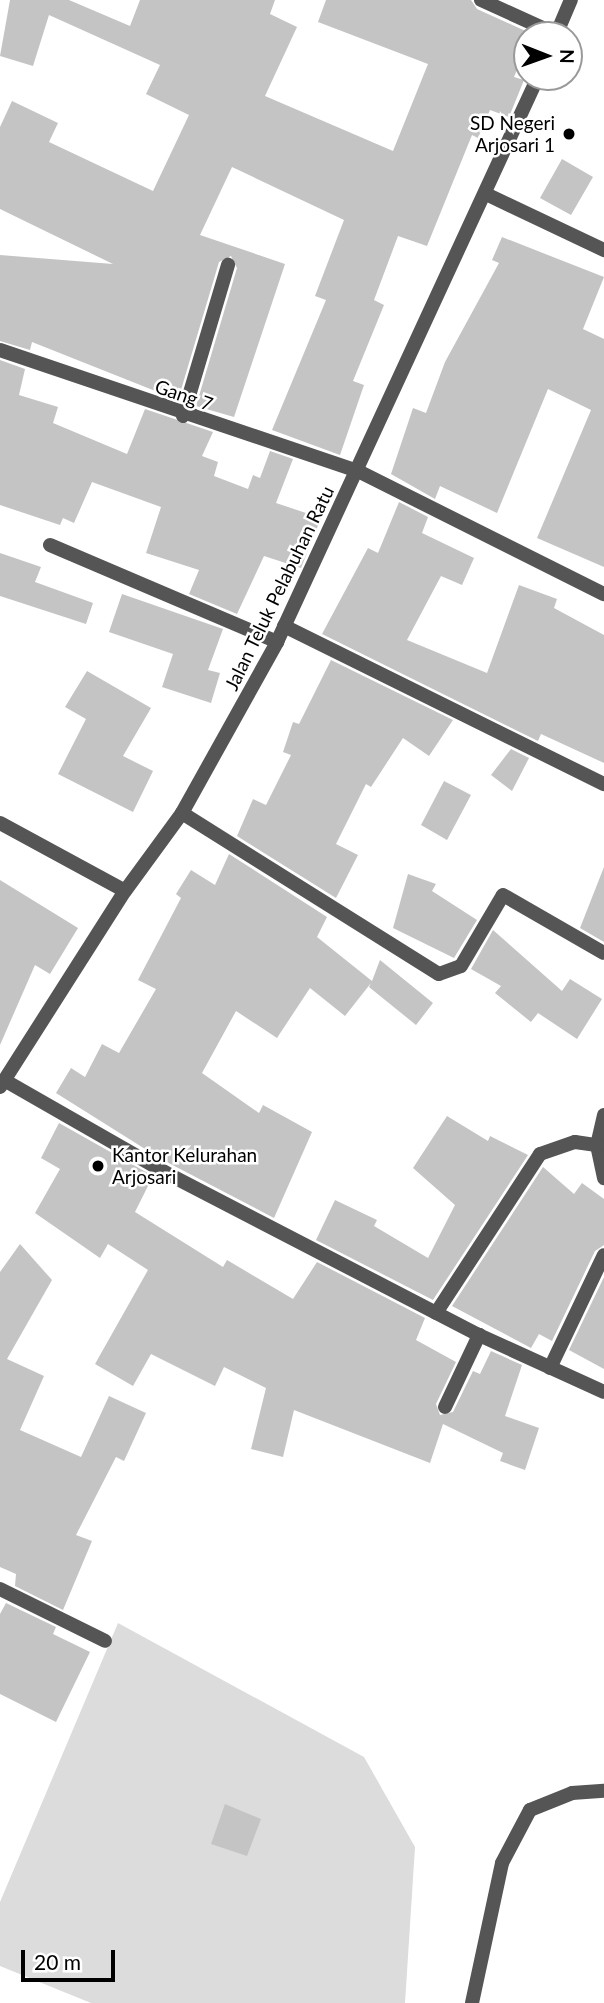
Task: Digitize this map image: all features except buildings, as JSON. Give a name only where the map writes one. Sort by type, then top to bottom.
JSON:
[{"type":"street","points":[[481,0],[526,21]]},
{"type":"street","points":[[562,21],[570,0]]},
{"type":"street","name":"Jalan Teluk Pelabuhan Ratu","points":[[2,1084],[125,891],[182,813],[277,642],[532,91]]},
{"type":"street","points":[[486,194],[604,250]]},
{"type":"street","points":[[184,416],[228,265]]},
{"type":"street","name":"Gang 7","points":[[0,350],[184,416],[358,471],[604,594]]},
{"type":"street","points":[[50,545],[277,642]]},
{"type":"street","points":[[284,626],[604,785]]},
{"type":"street","points":[[182,813],[439,974],[461,966],[503,895],[604,953]]},
{"type":"street","points":[[0,822],[125,891]]},
{"type":"street","points":[[2,1084],[436,1313],[604,1392]]},
{"type":"street","points":[[604,1115],[597,1145],[604,1178]]},
{"type":"street","points":[[436,1313],[540,1154],[575,1142],[597,1145]]},
{"type":"street","points":[[551,1368],[604,1255]]},
{"type":"street","points":[[445,1407],[479,1335]]},
{"type":"street","points":[[0,1589],[105,1641]]},
{"type":"street","points":[[472,2003],[502,1863],[530,1810],[572,1793],[604,1791]]},
{"type":"shaded area","points":[[118,1623],[364,1757],[415,1847],[405,2003],[91,2003],[0,1966],[0,1902]]},
{"type":"place","name":"SD Negeri Arjosari 1","points":[[569,134]]},
{"type":"place","name":"Kantor Kelurahan Arjosari","points":[[98,1166]]}]
